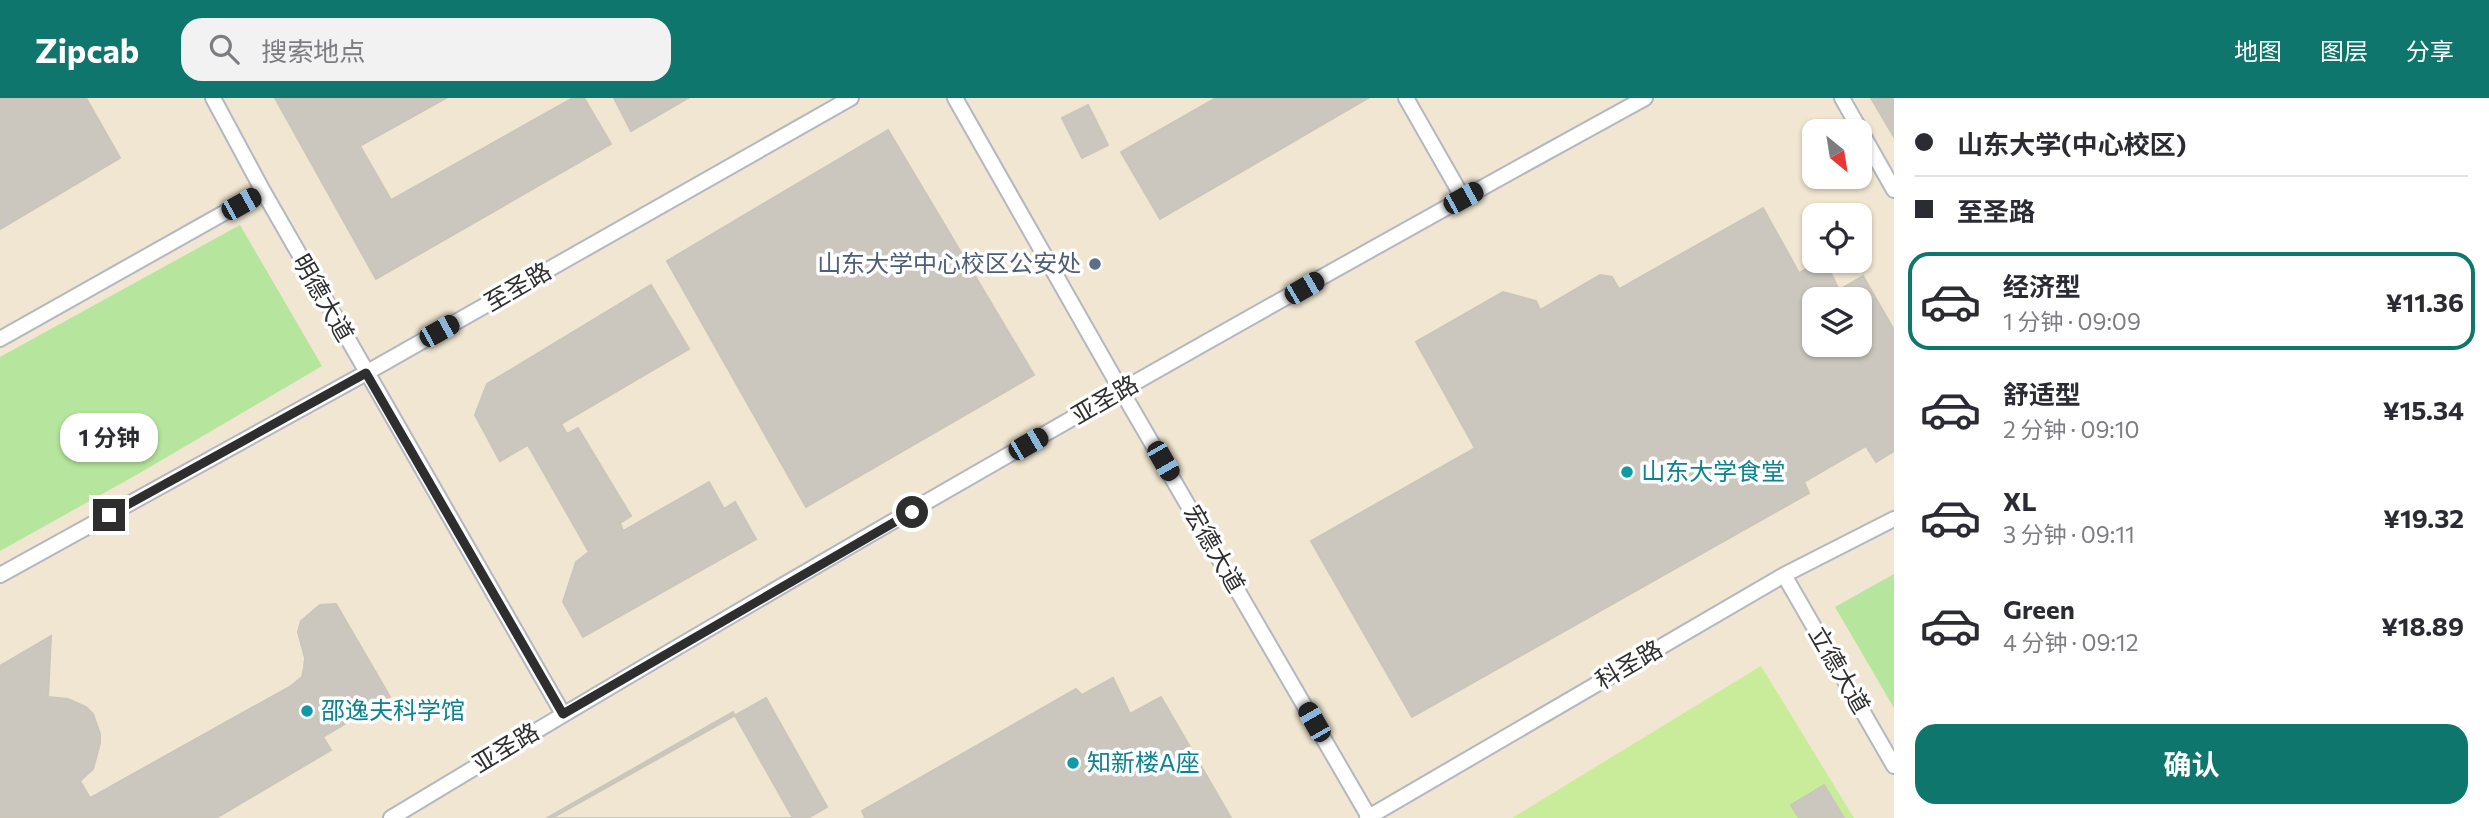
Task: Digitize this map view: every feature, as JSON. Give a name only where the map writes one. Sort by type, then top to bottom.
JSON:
[{"type":"lane","name":"明德大道","points":[[214,98],[263,191],[366,373],[563,714]]},
{"type":"lane","name":"至圣路","points":[[0,575],[366,373],[850,98]]},
{"type":"lane","name":"宏德大道","points":[[955,98],[1368,817]]},
{"type":"lane","points":[[1406,98],[1463,198]]},
{"type":"lane","name":"亚圣路","points":[[391,818],[563,714],[1121,390],[1645,98]]},
{"type":"lane","points":[[1842,98],[1894,191]]},
{"type":"lane","points":[[0,339],[263,191]]},
{"type":"lane","name":"科圣路","points":[[1368,817],[1784,575],[1894,519]]},
{"type":"lane","name":"立德大道","points":[[1784,575],[1894,766]]},
{"type":"shaded area","points":[[0,98],[1894,98],[1894,818],[0,818]]},
{"type":"green space","points":[[240,225],[322,366],[0,551],[0,357]]},
{"type":"green space","points":[[1894,574],[1894,708],[1835,607]]},
{"type":"green space","points":[[1761,666],[1854,818],[1512,818]]},
{"type":"building","points":[[0,98],[86,98],[120,158],[0,229]]},
{"type":"building","points":[[275,98],[446,98],[360,146],[391,200],[573,98],[584,98],[611,144],[376,279]]},
{"type":"building","points":[[614,98],[688,98],[631,131]]},
{"type":"building","points":[[1216,98],[1368,98],[1160,219],[1121,152]]},
{"type":"building","points":[[1871,98],[1894,98],[1894,137]]},
{"type":"building","points":[[1088,105],[1108,145],[1082,158],[1062,118]]},
{"type":"building","points":[[888,130],[1034,375],[806,507],[667,261]]},
{"type":"building","name":"山东大学食堂","points":[[1763,208],[1799,273],[1831,273],[1838,287],[1802,287],[1802,357],[1872,357],[1872,292],[1894,330],[1894,451],[1876,462],[1866,446],[1804,482],[1809,493],[1412,717],[1311,541],[1475,448],[1416,342],[1503,292],[1536,301],[1540,310],[1600,275],[1612,277],[1619,289]]},
{"type":"building","name":"山东大学食堂","points":[[1863,276],[1869,287],[1844,287]]},
{"type":"building","points":[[651,285],[689,349],[561,424],[567,434],[578,428],[631,516],[620,523],[623,531],[709,482],[724,509],[735,502],[756,539],[583,637],[563,602],[576,562],[589,552],[528,445],[500,461],[475,415],[487,384]]},
{"type":"building","name":"邵逸夫科学馆","points":[[336,604],[390,697],[323,737],[331,750],[216,818],[0,818],[0,666],[51,636],[48,697],[68,699],[86,707],[93,714],[100,734],[93,769],[80,781],[90,798],[291,686],[302,677],[304,668],[305,658],[298,632],[301,621],[320,605]]},
{"type":"building","name":"知新楼A座","points":[[1113,678],[1130,714],[1161,697],[1231,818],[865,818],[862,811],[1076,689],[1082,695]]},
{"type":"building","points":[[766,698],[827,807],[808,818],[552,818]]},
{"type":"building","points":[[733,712],[793,818],[547,818]]},
{"type":"building","points":[[1824,785],[1844,818],[1799,818],[1791,805]]},
{"type":"place","name":"山东大学中心校区公安处","points":[[1095,264]]},
{"type":"place","name":"山东大学食堂","points":[[1627,472]]},
{"type":"place","name":"邵逸夫科学馆","points":[[307,711]]},
{"type":"place","name":"知新楼A座","points":[[1073,763]]},
{"type":"route","points":[[109,515],[366,373],[563,714],[912,512]]}]
